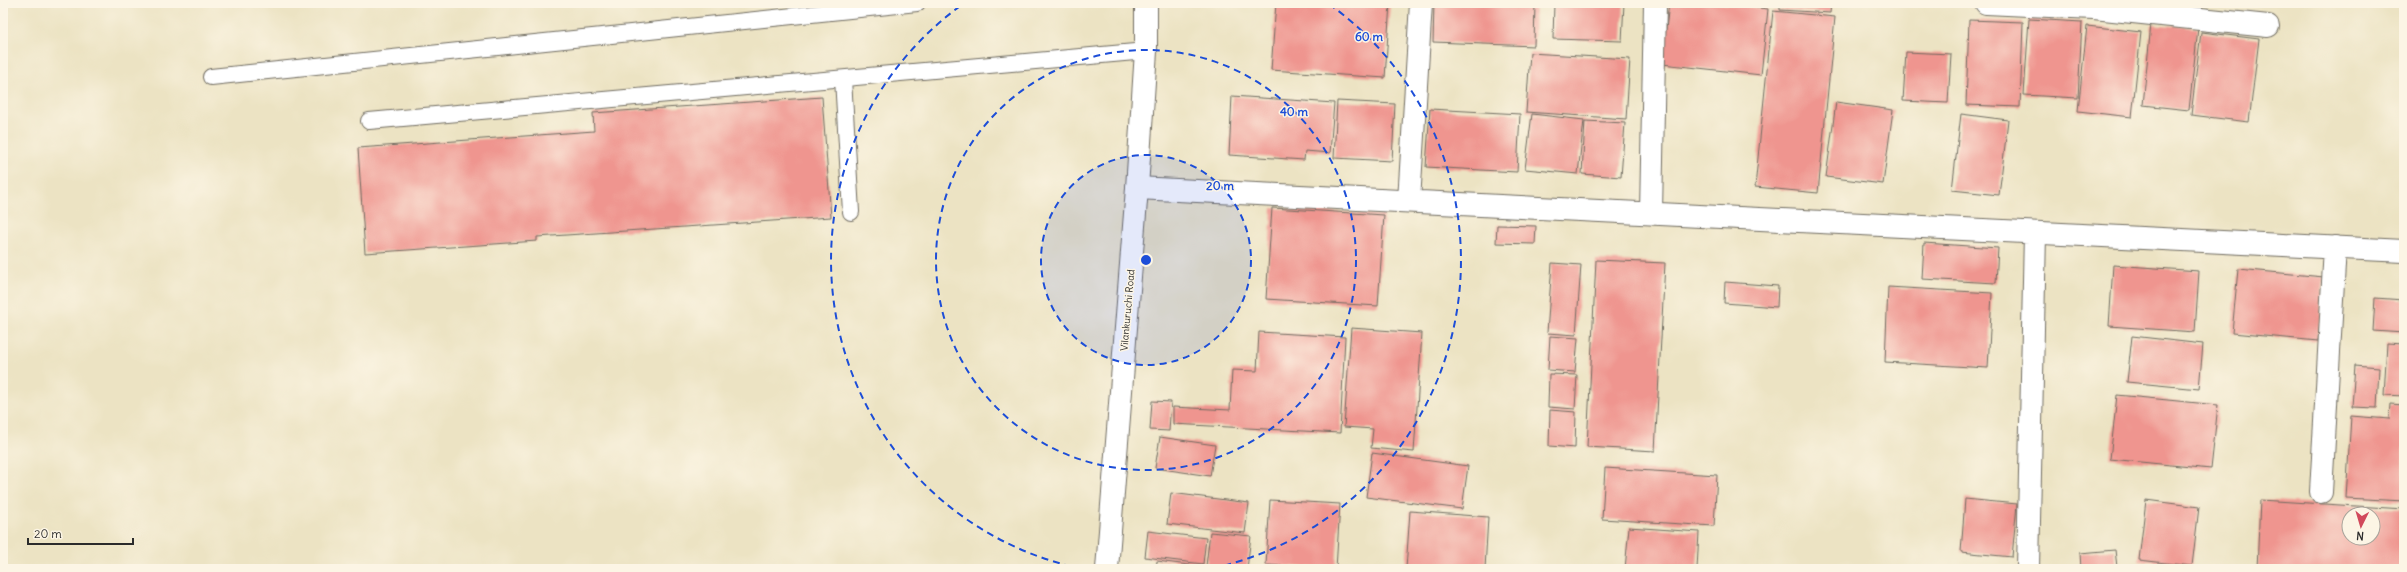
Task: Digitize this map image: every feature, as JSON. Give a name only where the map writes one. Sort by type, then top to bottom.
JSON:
[{"type":"street","name":"Vilankuruchi Road","points":[[1107,569],[1137,188],[1146,51],[1146,3]]},
{"type":"street","points":[[1409,201],[1421,3]]},
{"type":"street","points":[[1651,213],[1655,3]]},
{"type":"street","points":[[1986,3],[2094,8],[2268,26]]},
{"type":"street","points":[[1137,188],[2404,251]]},
{"type":"street","points":[[2028,569],[2035,233]]},
{"type":"street","points":[[2321,492],[2335,247]]},
{"type":"lane","points":[[211,77],[917,3]]},
{"type":"lane","points":[[369,121],[843,80],[1146,51]]},
{"type":"lane","points":[[843,80],[851,212]]},
{"type":"building","points":[[1276,3],[1390,3],[1385,78],[1271,70]]},
{"type":"building","points":[[1434,3],[1535,3],[1534,46],[1433,42]]},
{"type":"building","points":[[1554,3],[1624,3],[1622,41],[1553,39]]},
{"type":"building","points":[[1669,3],[1715,3],[1768,9],[1761,75],[1662,64]]},
{"type":"building","points":[[1780,3],[1831,3],[1830,13],[1780,10]]},
{"type":"building","points":[[1773,11],[1835,17],[1818,193],[1755,187]]},
{"type":"building","points":[[2029,19],[2082,22],[2078,98],[2024,95]]},
{"type":"building","points":[[1969,20],[2023,22],[2020,107],[1966,105]]},
{"type":"building","points":[[2151,24],[2198,28],[2189,110],[2143,105]]},
{"type":"building","points":[[2087,26],[2141,32],[2132,117],[2078,111]]},
{"type":"building","points":[[2201,32],[2259,39],[2249,122],[2191,115]]},
{"type":"building","points":[[1906,52],[1951,54],[1948,103],[1903,101]]},
{"type":"building","points":[[1530,53],[1630,59],[1626,119],[1526,112]]},
{"type":"building","points":[[1232,96],[1334,103],[1330,153],[1305,151],[1304,160],[1229,155]]},
{"type":"building","points":[[822,97],[831,217],[537,237],[537,241],[365,253],[358,148],[594,131],[593,113]]},
{"type":"building","points":[[1337,101],[1395,104],[1392,161],[1334,158]]},
{"type":"building","points":[[1836,102],[1893,110],[1883,184],[1826,177]]},
{"type":"building","points":[[1430,109],[1520,114],[1517,172],[1426,167]]},
{"type":"building","points":[[1532,114],[1584,120],[1578,174],[1525,169]]},
{"type":"building","points":[[1961,114],[2008,120],[1999,195],[1952,190]]},
{"type":"building","points":[[1585,121],[1625,123],[1621,177],[1582,174]]},
{"type":"building","points":[[1272,208],[1384,215],[1378,306],[1266,299]]},
{"type":"building","points":[[1497,225],[1536,226],[1535,244],[1496,243]]},
{"type":"building","points":[[1924,243],[1998,248],[1996,283],[1922,279]]},
{"type":"building","points":[[1596,260],[1665,263],[1655,451],[1587,447]]},
{"type":"building","points":[[1552,263],[1581,265],[1576,335],[1547,333]]},
{"type":"building","points":[[2113,265],[2199,271],[2195,332],[2109,326]]},
{"type":"building","points":[[2238,269],[2324,277],[2318,341],[2232,333]]},
{"type":"building","points":[[1725,282],[1778,286],[1777,307],[1724,303]]},
{"type":"building","points":[[1888,287],[1992,293],[1988,368],[1885,362]]},
{"type":"building","points":[[2375,298],[2404,300],[2404,333],[2373,331]]},
{"type":"building","points":[[1351,328],[1422,333],[1414,452],[1371,448],[1373,429],[1344,427]]},
{"type":"building","points":[[1259,332],[1345,337],[1340,433],[1173,424],[1173,407],[1230,410],[1232,370],[1257,371]]},
{"type":"building","points":[[1550,336],[1578,338],[1575,372],[1548,370]]},
{"type":"building","points":[[2132,336],[2203,344],[2199,389],[2127,382]]},
{"type":"building","points":[[2387,343],[2404,344],[2404,396],[2384,395]]},
{"type":"building","points":[[2355,365],[2379,367],[2377,408],[2352,407]]},
{"type":"building","points":[[1549,374],[1577,375],[1575,409],[1548,407]]},
{"type":"building","points":[[2117,395],[2218,405],[2211,469],[2110,459]]},
{"type":"building","points":[[1152,401],[1171,402],[1169,431],[1150,430]]},
{"type":"building","points":[[2390,404],[2404,405],[2404,501],[2346,498],[2351,416],[2389,419]]},
{"type":"building","points":[[1550,410],[1576,412],[1575,448],[1549,446]]},
{"type":"building","points":[[1160,437],[1215,445],[1210,476],[1155,468]]},
{"type":"building","points":[[1372,453],[1468,466],[1462,509],[1366,497]]},
{"type":"building","points":[[1605,468],[1717,475],[1714,526],[1602,519]]},
{"type":"building","points":[[1171,493],[1249,503],[1245,533],[1167,524]]},
{"type":"building","points":[[1965,499],[2017,504],[2012,557],[1961,552]]},
{"type":"building","points":[[1270,500],[1340,504],[1336,569],[1266,565]]},
{"type":"building","points":[[2146,500],[2199,507],[2192,566],[2139,560]]},
{"type":"building","points":[[2260,500],[2356,506],[2341,506],[2341,546],[2381,546],[2381,508],[2404,509],[2404,569],[2257,569]]},
{"type":"building","points":[[1410,511],[1488,517],[1485,569],[1406,569]]},
{"type":"building","points":[[1629,527],[1699,532],[1697,569],[1625,569]]},
{"type":"building","points":[[1148,531],[1206,538],[1203,564],[1145,557]]},
{"type":"building","points":[[1210,532],[1251,536],[1247,569],[1206,566]]},
{"type":"building","points":[[2115,550],[2117,567],[2081,569],[2080,553]]},
{"type":"building","points":[[1157,561],[1213,568],[1213,569],[1156,569]]}]
